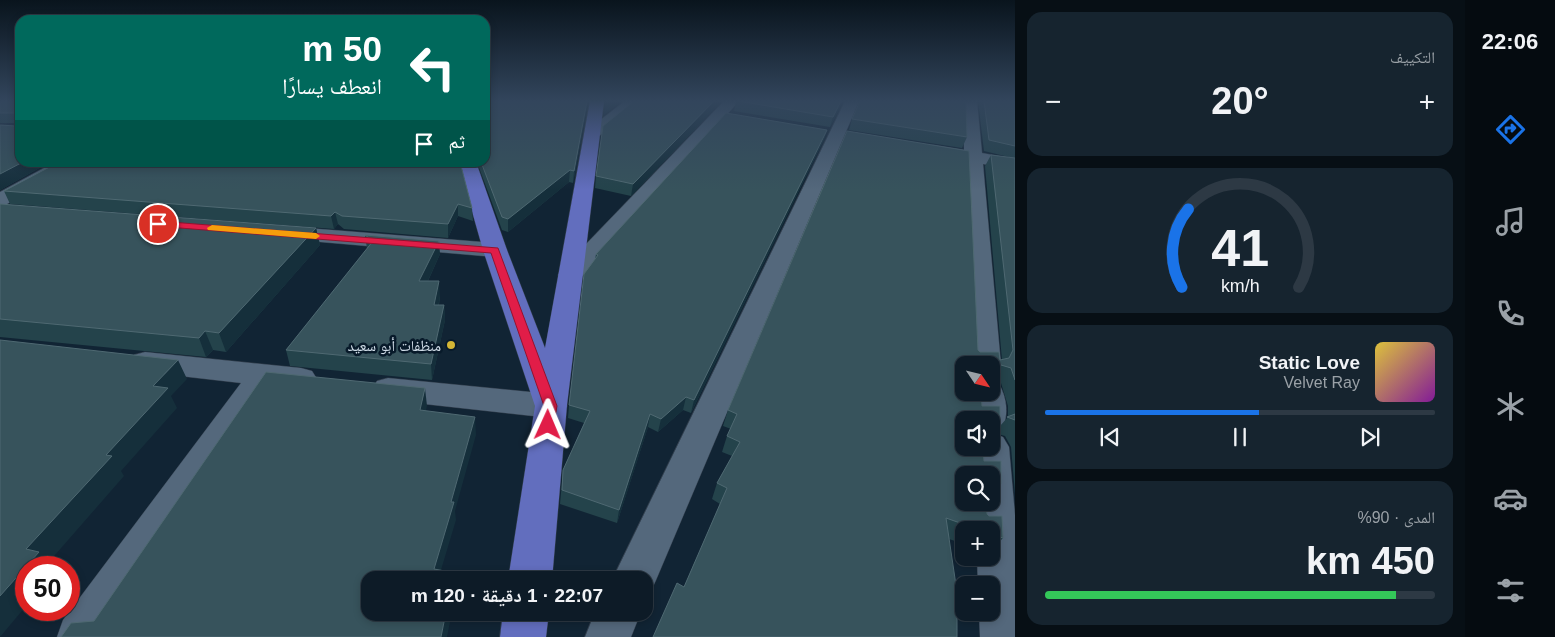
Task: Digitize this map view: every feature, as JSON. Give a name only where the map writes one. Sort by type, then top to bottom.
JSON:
[{"type":"main road","points":[[531,571],[551,406],[592,131]]},
{"type":"main road","points":[[469,167],[495,250],[551,406]]},
{"type":"main road","points":[[524,637],[525,621]]},
{"type":"street","points":[[592,134],[596,131]]},
{"type":"street","points":[[570,275],[711,131]]},
{"type":"street","points":[[638,571],[838,131]]},
{"type":"street","points":[[972,131],[985,356]]},
{"type":"street","points":[[915,147],[1015,164]]},
{"type":"street","points":[[0,200],[60,167]]},
{"type":"street","points":[[257,232],[495,250]]},
{"type":"street","points":[[117,359],[332,383]]},
{"type":"street","points":[[80,637],[263,375]]},
{"type":"street","points":[[362,386],[551,406]]},
{"type":"street","points":[[992,456],[1003,637]]},
{"type":"street","points":[[608,637],[615,621]]},
{"type":"building","points":[[0,131],[15,131],[15,166],[0,174]]},
{"type":"building","points":[[490,131],[581,131],[574,171],[570,170],[508,219],[502,217],[483,167],[490,167]]},
{"type":"building","points":[[602,131],[685,131],[633,184],[596,176]]},
{"type":"building","points":[[710,131],[827,131],[694,400],[686,397],[661,419],[650,414],[619,510],[562,490],[563,470],[590,411],[569,405],[584,274],[598,255],[596,254]]},
{"type":"building","points":[[847,131],[969,151],[978,350],[980,352],[999,352],[1000,356],[955,356],[955,401],[982,401],[982,406],[1000,406],[1000,411],[955,411],[955,456],[984,456],[984,461],[1001,461],[1001,484],[1000,466],[955,466],[955,511],[987,511],[989,516],[1002,516],[1003,538],[1000,537],[1000,521],[955,521],[946,518],[955,579],[957,637],[653,637],[677,583],[684,587],[727,488],[717,483],[740,442],[727,436],[737,414],[728,410]]},
{"type":"building","points":[[927,131],[967,131],[967,137]]},
{"type":"building","points":[[988,131],[1015,131],[1015,146],[989,140]]},
{"type":"building","points":[[991,155],[1015,158],[1015,380],[1011,368],[1001,365],[1000,360],[1009,358],[1013,350]]},
{"type":"building","points":[[50,167],[461,167],[472,208],[458,204],[448,224],[342,216],[335,212],[331,216],[4,191]]},
{"type":"building","points":[[0,204],[316,228],[219,333],[205,331],[199,338],[0,319]]},
{"type":"building","points":[[365,235],[439,241],[419,281],[439,281],[434,305],[444,305],[431,364],[286,350],[373,241]]},
{"type":"building","points":[[0,340],[178,360],[153,386],[168,388],[106,455],[112,456],[26,549],[39,552],[35,556],[15,556],[15,579],[0,596]]},
{"type":"building","points":[[266,372],[425,388],[420,410],[475,417],[451,502],[454,502],[434,569],[445,571],[361,571],[361,621],[444,621],[441,637],[61,637],[71,623],[94,621]]},
{"type":"building","points":[[1015,414],[1015,420],[1007,417]]},
{"type":"slow traffic","points":[[212,228],[316,236]]},
{"type":"place","name":"منظفات أبو سعيد","points":[[451,345]]},
{"type":"route","points":[[158,224],[495,250],[551,406],[548,425]]}]
